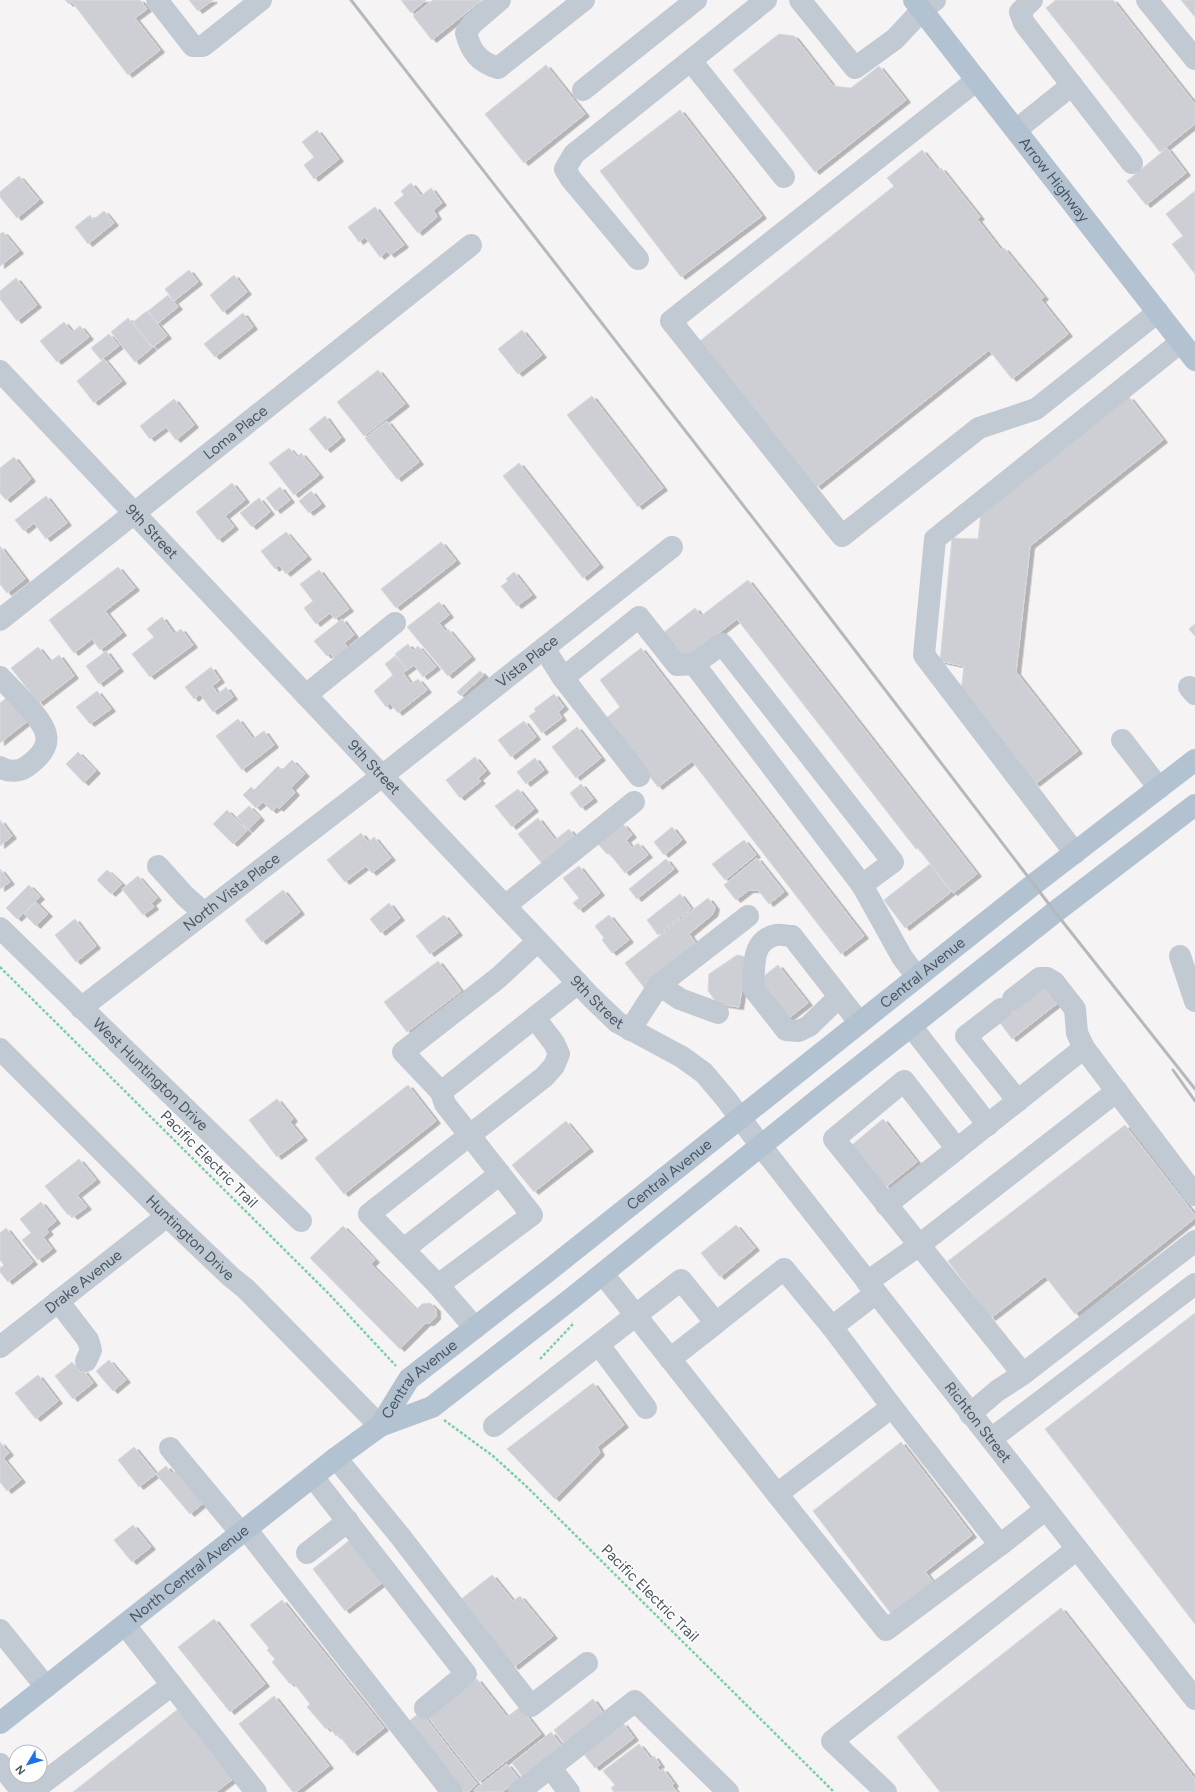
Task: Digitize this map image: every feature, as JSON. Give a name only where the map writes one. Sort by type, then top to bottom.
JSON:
[{"type":"main road","name":"Arrow Highway","points":[[924,3],[977,80],[1195,360]]},
{"type":"main road","name":"Central Avenue","points":[[380,1426],[409,1379],[740,1118],[859,1022],[1195,760]]},
{"type":"main road","name":"Central Avenue","points":[[380,1426],[432,1407],[603,1274],[910,1026],[1055,912],[1195,805]]},
{"type":"main road","name":"North Central Avenue","points":[[0,1723],[336,1458],[380,1426]]},
{"type":"street","points":[[157,0],[193,46],[203,46],[261,0]]},
{"type":"street","points":[[500,0],[472,24],[466,33],[470,48],[486,64],[498,68],[584,0]]},
{"type":"street","points":[[583,90],[696,0]]},
{"type":"street","points":[[638,259],[571,179],[565,169],[574,154],[766,0]]},
{"type":"street","points":[[800,0],[855,68],[895,38],[924,3]]},
{"type":"street","points":[[1032,0],[1020,12],[1024,23],[1132,162]]},
{"type":"street","points":[[1147,0],[1195,59]]},
{"type":"street","points":[[691,61],[784,178]]},
{"type":"street","points":[[977,80],[672,322],[842,536],[979,428],[1036,409],[1158,312]]},
{"type":"street","points":[[1016,130],[1072,85]]},
{"type":"street","name":"Loma Place","points":[[0,620],[471,245]]},
{"type":"street","points":[[1075,853],[924,655],[935,539],[1181,342]]},
{"type":"street","name":"9th Street","points":[[0,371],[578,984],[616,1022],[682,1057],[704,1074],[719,1089],[761,1146]]},
{"type":"street","name":"Vista Place","points":[[382,776],[672,547]]},
{"type":"street","points":[[563,678],[639,617],[677,665],[694,664],[722,644],[893,862],[862,884]]},
{"type":"street","points":[[306,695],[395,623]]},
{"type":"street","points":[[544,648],[563,678],[640,776]]},
{"type":"street","points":[[694,664],[862,884],[902,957],[917,977]]},
{"type":"street","points":[[0,677],[42,724],[47,735],[45,748],[34,761],[22,770],[5,771],[0,767]]},
{"type":"street","points":[[1122,740],[1159,788]]},
{"type":"street","name":"North Vista Place","points":[[81,1008],[382,776]]},
{"type":"street","points":[[505,906],[634,802]]},
{"type":"street","points":[[158,866],[185,896],[204,912]]},
{"type":"street","points":[[630,1030],[645,1004],[659,985],[748,916]]},
{"type":"street","name":"West Huntington Drive","points":[[0,928],[301,1221]]},
{"type":"street","points":[[839,997],[809,1026],[799,1031],[786,1030],[753,988],[756,950],[763,942],[776,935],[792,936],[859,1022]]},
{"type":"street","points":[[438,1285],[532,1215],[445,1104],[441,1092],[403,1052],[498,978],[538,941]]},
{"type":"street","points":[[1180,956],[1195,1001]]},
{"type":"street","points":[[1018,1101],[966,1036],[1040,978],[1047,978],[1054,982],[1075,1009],[1077,1033],[1084,1048],[1195,1195]]},
{"type":"street","points":[[441,1092],[578,984]]},
{"type":"street","points":[[659,985],[680,999],[718,1013]]},
{"type":"street","points":[[475,1328],[438,1285],[369,1214],[544,1077],[554,1066],[559,1054],[554,1043],[535,1018]]},
{"type":"street","points":[[910,1026],[988,1125]]},
{"type":"street","points":[[886,1205],[1084,1048]]},
{"type":"street","name":"Huntington Drive","points":[[0,1049],[167,1216],[231,1277],[246,1289],[380,1426]]},
{"type":"street","points":[[957,1148],[904,1081],[834,1140],[1022,1374]]},
{"type":"street","points":[[832,1327],[871,1288],[918,1246],[1117,1091]]},
{"type":"street","name":"Richton Street","points":[[761,1146],[1195,1699]]},
{"type":"street","points":[[404,1249],[500,1174]]},
{"type":"street","name":"Drake Avenue","points":[[0,1348],[167,1216]]},
{"type":"street","points":[[970,1414],[997,1391],[1022,1374],[1195,1241]]},
{"type":"street","points":[[670,1359],[784,1269],[832,1327],[892,1407],[1000,1545]]},
{"type":"street","points":[[603,1274],[886,1630],[1046,1509]]},
{"type":"street","points":[[494,1426],[681,1280],[716,1323]]},
{"type":"street","points":[[991,1439],[1195,1284]]},
{"type":"street","points":[[58,1302],[88,1340],[92,1350],[86,1361]]},
{"type":"street","points":[[599,1345],[646,1408]]},
{"type":"street","points":[[777,1494],[892,1407]]},
{"type":"street","points":[[170,1448],[244,1531],[452,1792]]},
{"type":"street","points":[[336,1458],[400,1536],[531,1706],[587,1664]]},
{"type":"street","points":[[313,1476],[466,1674],[425,1708]]},
{"type":"street","points":[[307,1553],[348,1521]]},
{"type":"street","points":[[886,1792],[832,1741],[1077,1549]]},
{"type":"street","points":[[125,1625],[255,1792]]},
{"type":"street","points":[[0,1630],[46,1687]]},
{"type":"street","points":[[31,1792],[172,1685]]},
{"type":"street","points":[[519,1792],[635,1701],[728,1792]]},
{"type":"street","points":[[0,1764],[22,1792]]},
{"type":"street","points":[[550,1768],[569,1792]]},
{"type":"path","name":"Pacific Electric Trail","points":[[0,968],[329,1294],[399,1369]]},
{"type":"path","points":[[540,1359],[574,1324],[571,1320]]},
{"type":"path","name":"Pacific Electric Trail","points":[[443,1419],[492,1456],[525,1485],[834,1792]]},
{"type":"building","points":[[65,0],[140,0],[147,9],[135,18],[160,50],[128,75],[72,2],[69,4]]},
{"type":"building","points":[[189,0],[213,0],[198,11]]},
{"type":"building","points":[[401,0],[426,0],[411,13]]},
{"type":"building","points":[[433,0],[482,0],[432,40],[413,16]]},
{"type":"building","points":[[1056,0],[1113,0],[1195,104],[1195,124],[1160,152],[1046,8]]},
{"type":"building","points":[[1181,0],[1195,0],[1195,17]]},
{"type":"building","points":[[779,34],[794,36],[833,86],[851,88],[879,66],[906,100],[815,172],[733,70]]},
{"type":"building","points":[[546,65],[585,114],[524,163],[485,114]]},
{"type":"building","points":[[680,110],[762,216],[681,277],[600,171]]},
{"type":"building","points":[[317,130],[339,159],[314,179],[304,165],[314,157],[302,142]]},
{"type":"building","points":[[1167,148],[1186,173],[1146,205],[1127,181]]},
{"type":"building","points":[[922,150],[938,170],[941,168],[980,217],[977,219],[1001,250],[1004,248],[1044,297],[1041,300],[1068,334],[1012,379],[989,350],[817,487],[700,341],[894,186],[887,178]]},
{"type":"building","points":[[19,176],[39,200],[17,218],[0,197],[0,192]]},
{"type":"building","points":[[411,183],[421,196],[431,188],[442,203],[433,210],[437,217],[418,233],[394,203],[404,195],[401,191]]},
{"type":"building","points":[[1195,191],[1195,274],[1172,244],[1183,236],[1166,214]]},
{"type":"building","points":[[375,207],[404,245],[390,255],[387,251],[380,257],[365,237],[359,242],[348,227]]},
{"type":"building","points":[[104,211],[114,223],[88,244],[75,227],[90,215],[93,220]]},
{"type":"building","points":[[3,232],[19,251],[0,266],[0,234]]},
{"type":"building","points":[[189,270],[198,282],[174,301],[165,289]]},
{"type":"building","points":[[234,275],[247,292],[223,312],[210,295]]},
{"type":"building","points":[[16,278],[37,305],[17,321],[0,299],[0,291]]},
{"type":"building","points":[[168,295],[178,307],[158,323],[148,311]]},
{"type":"building","points":[[147,311],[167,336],[153,347],[133,322]]},
{"type":"building","points":[[243,313],[253,327],[215,357],[204,344]]},
{"type":"building","points":[[128,318],[152,348],[135,362],[111,332]]},
{"type":"building","points":[[64,322],[72,332],[80,326],[89,337],[57,362],[40,341]]},
{"type":"building","points":[[522,330],[542,355],[518,374],[498,349]]},
{"type":"building","points":[[109,334],[119,346],[101,360],[91,348]]},
{"type":"building","points":[[104,359],[122,381],[94,403],[77,381]]},
{"type":"building","points":[[378,370],[405,404],[364,436],[337,402]]},
{"type":"building","points":[[592,396],[663,488],[638,507],[567,415]]},
{"type":"building","points":[[1129,397],[1163,440],[1030,546],[1016,672],[1078,751],[1035,784],[961,691],[964,666],[940,661],[952,538],[978,539],[981,513]]},
{"type":"building","points":[[174,399],[194,425],[176,440],[166,427],[150,439],[140,426]]},
{"type":"building","points":[[325,416],[341,438],[326,450],[309,429]]},
{"type":"building","points":[[387,421],[419,462],[397,479],[365,438]]},
{"type":"building","points":[[289,448],[297,457],[301,453],[319,475],[294,495],[269,463]]},
{"type":"building","points":[[14,457],[31,479],[6,500],[0,493],[0,468]]},
{"type":"building","points":[[519,463],[599,565],[583,578],[503,476]]},
{"type":"building","points":[[232,483],[245,500],[225,516],[234,527],[218,540],[196,512]]},
{"type":"building","points":[[280,487],[290,500],[276,511],[266,498]]},
{"type":"building","points":[[311,491],[321,504],[309,513],[299,501]]},
{"type":"building","points":[[46,496],[67,523],[46,539],[34,523],[24,531],[15,520]]},
{"type":"building","points":[[259,498],[270,512],[252,527],[240,513]]},
{"type":"building","points":[[286,532],[307,557],[286,574],[279,565],[275,569],[261,551]]},
{"type":"building","points":[[441,542],[456,561],[396,608],[381,589]]},
{"type":"building","points":[[0,546],[25,579],[7,593],[0,584]]},
{"type":"building","points":[[118,567],[135,588],[105,611],[122,633],[100,650],[92,639],[74,653],[49,620]]},
{"type":"building","points":[[319,570],[349,609],[335,619],[330,613],[316,624],[304,608],[313,601],[300,584]]},
{"type":"building","points":[[514,572],[532,595],[517,606],[501,586],[508,581],[506,579]]},
{"type":"building","points":[[748,580],[977,874],[953,893],[918,848],[916,849],[737,619],[684,660],[663,633],[695,608],[701,616]]},
{"type":"building","points":[[439,602],[449,615],[439,623],[446,632],[448,629],[471,657],[448,676],[407,627]]},
{"type":"building","points":[[162,617],[174,634],[181,629],[193,645],[150,677],[132,654],[154,637],[147,629]]},
{"type":"building","points":[[342,619],[354,635],[344,643],[351,652],[338,663],[330,653],[327,656],[314,641]]},
{"type":"building","points":[[1195,624],[1195,636],[1189,629]]},
{"type":"building","points":[[408,644],[413,651],[418,646],[436,667],[423,677],[414,665],[407,670],[395,654]]},
{"type":"building","points":[[38,647],[50,662],[59,655],[74,676],[39,703],[11,668]]},
{"type":"building","points":[[641,648],[864,936],[841,954],[692,761],[658,787],[605,719],[620,707],[600,680]]},
{"type":"building","points":[[106,651],[119,669],[99,684],[86,666]]},
{"type":"building","points":[[395,656],[407,670],[403,673],[411,684],[418,679],[427,690],[398,713],[390,703],[386,707],[374,691],[393,675],[385,664]]},
{"type":"building","points":[[211,667],[220,680],[212,686],[218,694],[226,687],[233,697],[213,712],[200,694],[194,699],[185,687]]},
{"type":"building","points":[[480,671],[484,675],[461,696],[457,692]]},
{"type":"building","points":[[97,691],[111,709],[90,724],[76,707]]},
{"type":"building","points":[[554,694],[564,707],[558,712],[562,718],[542,733],[529,716],[536,711],[534,709]]},
{"type":"building","points":[[10,695],[29,720],[0,743],[0,703]]},
{"type":"building","points":[[238,719],[253,739],[264,731],[274,745],[242,770],[216,736]]},
{"type":"building","points":[[524,721],[536,737],[511,757],[498,740]]},
{"type":"building","points":[[577,727],[601,758],[576,778],[552,747]]},
{"type":"building","points":[[78,752],[96,771],[84,783],[66,764]]},
{"type":"building","points":[[475,757],[486,771],[478,778],[481,781],[460,798],[446,780]]},
{"type":"building","points":[[535,758],[544,770],[526,784],[517,772]]},
{"type":"building","points":[[292,760],[305,774],[291,788],[295,793],[279,809],[277,807],[272,811],[263,802],[256,808],[243,795],[251,787],[254,790],[278,766],[282,770]]},
{"type":"building","points":[[581,784],[593,799],[581,808],[570,793]]},
{"type":"building","points":[[518,789],[534,809],[512,827],[495,806]]},
{"type":"building","points":[[249,806],[260,818],[248,830],[237,817]]},
{"type":"building","points":[[227,810],[247,831],[233,844],[213,824]]},
{"type":"building","points":[[538,818],[555,840],[569,829],[577,840],[544,866],[518,834]]},
{"type":"building","points":[[0,820],[12,836],[0,846]]},
{"type":"building","points":[[623,824],[632,835],[626,840],[632,848],[638,843],[648,855],[625,873],[609,853],[607,854],[598,844]]},
{"type":"building","points":[[672,827],[682,840],[664,855],[654,842]]},
{"type":"building","points":[[361,833],[368,842],[374,837],[391,858],[372,873],[366,866],[345,882],[327,860]]},
{"type":"building","points":[[744,840],[756,855],[725,880],[712,864]]},
{"type":"building","points":[[757,858],[784,892],[769,904],[758,890],[749,890],[736,900],[724,885]]},
{"type":"building","points":[[666,859],[674,869],[637,899],[629,889]]},
{"type":"building","points":[[930,864],[951,892],[905,928],[884,900]]},
{"type":"building","points":[[579,866],[600,893],[579,910],[573,903],[579,898],[563,878]]},
{"type":"building","points":[[0,869],[10,882],[0,889]]},
{"type":"building","points":[[107,870],[122,884],[111,894],[97,880]]},
{"type":"building","points":[[138,876],[157,898],[151,903],[154,907],[143,915],[122,889]]},
{"type":"building","points":[[29,885],[40,897],[17,919],[6,908]]},
{"type":"building","points":[[283,890],[300,912],[262,942],[245,920]]},
{"type":"building","points":[[680,894],[691,909],[658,935],[647,920]]},
{"type":"building","points":[[708,898],[715,907],[713,914],[689,934],[699,948],[646,990],[625,963]]},
{"type":"building","points":[[36,902],[48,914],[36,926],[24,914]]},
{"type":"building","points":[[389,903],[400,918],[381,933],[370,919]]},
{"type":"building","points":[[444,915],[458,933],[430,954],[416,936]]},
{"type":"building","points":[[609,915],[629,940],[612,953],[602,940],[604,938],[595,926]]},
{"type":"building","points":[[75,919],[96,946],[76,962],[55,935]]},
{"type":"building","points":[[737,955],[747,957],[739,1007],[718,1004],[708,991],[709,974]]},
{"type":"building","points":[[438,961],[461,991],[407,1032],[384,1002]]},
{"type":"building","points":[[778,965],[808,1003],[785,1021],[755,983]]},
{"type":"building","points":[[1044,984],[1059,1002],[1012,1039],[998,1020]]},
{"type":"building","points":[[408,1085],[436,1121],[344,1194],[315,1158]]},
{"type":"building","points":[[277,1099],[293,1119],[290,1122],[303,1138],[277,1157],[249,1120]]},
{"type":"building","points":[[883,1119],[917,1162],[886,1187],[852,1145]]},
{"type":"building","points":[[566,1121],[589,1149],[534,1192],[512,1165]]},
{"type":"building","points":[[1125,1125],[1195,1215],[1195,1218],[1075,1314],[1045,1276],[991,1318],[948,1261]]},
{"type":"building","points":[[79,1159],[96,1180],[77,1195],[87,1207],[73,1217],[70,1213],[68,1215],[45,1186]]},
{"type":"building","points":[[41,1202],[56,1221],[46,1229],[49,1232],[43,1237],[52,1249],[38,1260],[22,1240],[31,1233],[20,1219]]},
{"type":"building","points":[[736,1225],[755,1248],[720,1277],[701,1253]]},
{"type":"building","points":[[343,1226],[375,1260],[371,1264],[416,1310],[422,1304],[430,1303],[436,1309],[436,1317],[430,1323],[426,1323],[400,1349],[310,1258]]},
{"type":"building","points":[[6,1228],[33,1262],[8,1282],[0,1272],[0,1268],[4,1265],[0,1260],[0,1233]]},
{"type":"building","points":[[1195,1313],[1195,1624],[1045,1429]]},
{"type":"building","points":[[109,1360],[126,1380],[113,1391],[96,1371]]},
{"type":"building","points":[[72,1362],[81,1373],[83,1370],[93,1383],[73,1399],[55,1376]]},
{"type":"building","points":[[38,1375],[58,1401],[36,1419],[15,1393]]},
{"type":"building","points":[[593,1383],[624,1425],[597,1447],[600,1453],[555,1499],[507,1449]]},
{"type":"building","points":[[0,1442],[9,1453],[3,1458],[21,1480],[7,1491],[0,1482]]},
{"type":"building","points":[[901,1442],[972,1535],[925,1572],[933,1582],[892,1615],[813,1511]]},
{"type":"building","points":[[134,1447],[156,1474],[139,1487],[118,1460]]},
{"type":"building","points":[[166,1466],[172,1474],[177,1470],[207,1500],[190,1514],[156,1474]]},
{"type":"building","points":[[133,1525],[151,1547],[132,1562],[114,1540]]},
{"type":"building","points":[[350,1540],[383,1582],[345,1611],[313,1569]]},
{"type":"building","points":[[492,1575],[513,1601],[520,1596],[553,1636],[514,1667],[460,1600]]},
{"type":"building","points":[[282,1600],[384,1728],[353,1753],[338,1734],[336,1736],[329,1727],[326,1729],[307,1707],[310,1704],[293,1682],[290,1684],[272,1662],[275,1659],[267,1650],[269,1648],[250,1625]]},
{"type":"building","points":[[1061,1608],[1195,1779],[1195,1792],[940,1792],[897,1737]]},
{"type":"building","points":[[214,1619],[265,1684],[230,1712],[178,1647]]},
{"type":"building","points":[[477,1679],[507,1717],[520,1707],[541,1734],[479,1782],[428,1717]]},
{"type":"building","points":[[274,1696],[329,1766],[296,1792],[293,1792],[239,1724]]},
{"type":"building","points":[[593,1699],[603,1713],[564,1743],[554,1730]]},
{"type":"building","points":[[178,1709],[233,1779],[216,1792],[73,1792]]},
{"type":"building","points":[[421,1712],[477,1784],[468,1792],[464,1792],[409,1721]]},
{"type":"building","points":[[623,1723],[634,1738],[595,1768],[583,1753]]},
{"type":"building","points":[[551,1732],[561,1745],[522,1776],[512,1763]]},
{"type":"building","points":[[639,1744],[651,1759],[654,1756],[660,1765],[657,1767],[660,1771],[663,1769],[674,1784],[672,1786],[677,1792],[614,1792],[611,1788],[615,1785],[603,1771]]},
{"type":"building","points":[[507,1764],[519,1779],[502,1792],[475,1792],[474,1790]]},
{"type":"railway","points":[[351,0],[805,585],[1055,912],[1195,1089]]},
{"type":"railway","points":[[1173,1070],[1195,1101]]}]
